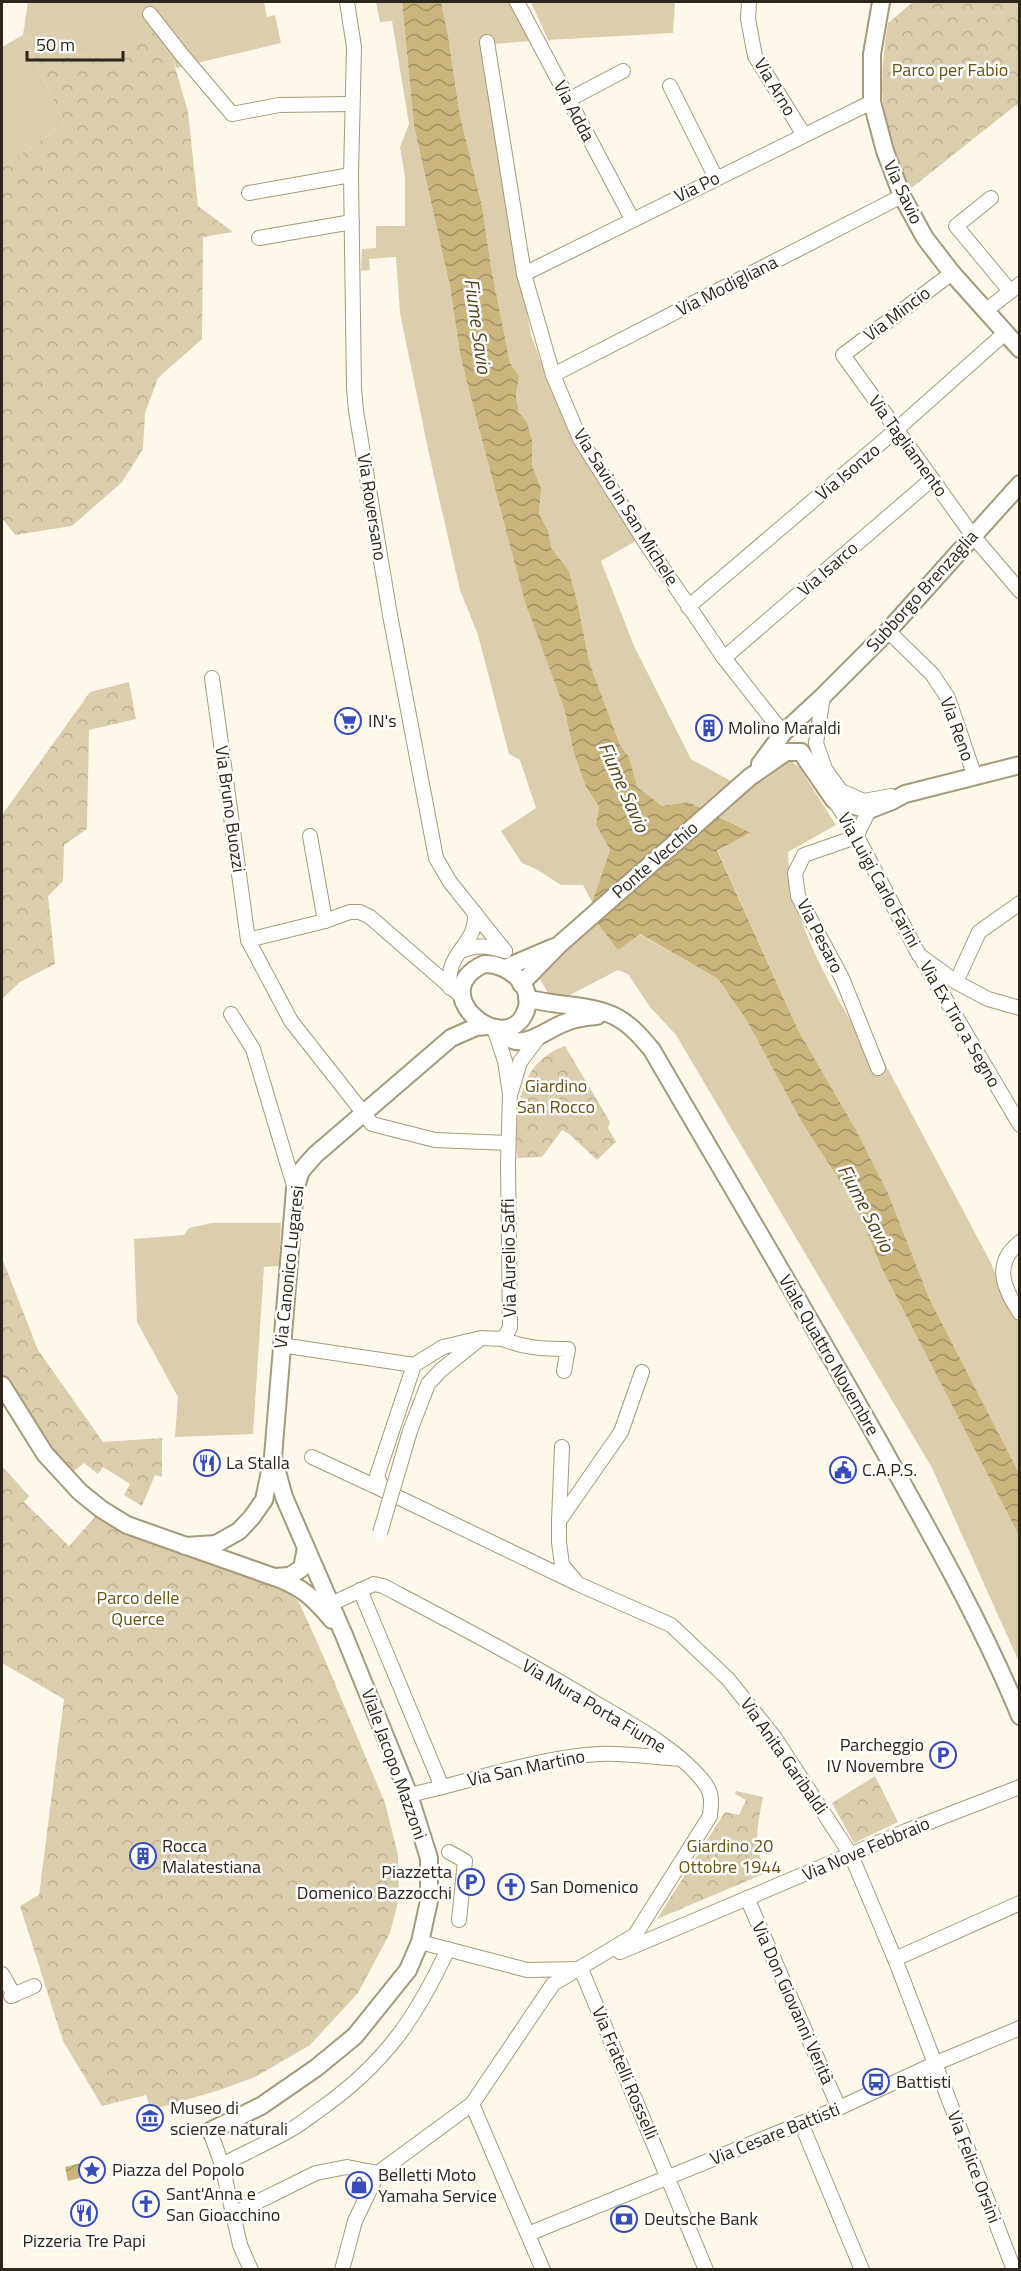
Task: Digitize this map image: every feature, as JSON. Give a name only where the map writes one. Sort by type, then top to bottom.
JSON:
[{"type":"street","name":"Via Roversano","points":[[346,2],[354,47],[351,104],[354,388],[390,615],[436,858],[450,882],[475,913],[504,961]]},
{"type":"street","name":"Via Adda","points":[[517,2],[632,219]]},
{"type":"street","name":"Via Arno","points":[[749,2],[748,19],[755,56],[804,135]]},
{"type":"street","name":"Via Savio","points":[[881,2],[872,54],[872,102],[885,151],[902,196],[925,237],[952,273],[1020,350]]},
{"type":"street","points":[[150,14],[232,114],[279,105],[351,104]]},
{"type":"street","name":"Via Savio in San Michele","points":[[487,42],[524,274],[553,375],[580,439],[688,607],[724,658],[783,733]]},
{"type":"street","points":[[568,100],[623,71]]},
{"type":"street","points":[[670,86],[716,178]]},
{"type":"street","name":"Via Po","points":[[524,274],[872,102]]},
{"type":"street","points":[[249,193],[351,174]]},
{"type":"street","name":"Via Modigliana","points":[[553,375],[902,196]]},
{"type":"street","points":[[985,311],[1015,287],[956,226],[991,198]]},
{"type":"street","points":[[259,238],[352,222]]},
{"type":"street","name":"Via Mincio","points":[[843,355],[952,273]]},
{"type":"street","name":"Via Isonzo","points":[[688,607],[896,430],[1005,333]]},
{"type":"street","name":"Via Tagliamento","points":[[843,355],[973,536],[1020,591]]},
{"type":"street","name":"Via Isarco","points":[[724,658],[932,479]]},
{"type":"street","name":"Subborgo Brenzaglia","points":[[823,696],[888,632],[1020,484]]},
{"type":"street","name":"Via Reno","points":[[888,632],[932,674],[948,698],[975,777]]},
{"type":"street","name":"Via Bruno Buozzi","points":[[213,678],[248,940]]},
{"type":"street","points":[[750,777],[783,733],[823,696]]},
{"type":"street","points":[[823,696],[816,743],[825,769],[841,791],[864,801],[905,794],[1020,765]]},
{"type":"street","name":"Via Luigi Carlo Farini","points":[[750,777],[786,752],[801,753],[834,800],[856,837],[919,954],[956,982],[987,999],[1020,1008]]},
{"type":"street","name":"Ponte Vecchio","points":[[525,991],[560,944],[750,777]]},
{"type":"street","points":[[856,837],[869,810],[905,794]]},
{"type":"street","name":"Via Luigi Carlo Farini","points":[[834,800],[869,810]]},
{"type":"street","points":[[310,836],[325,921]]},
{"type":"street","name":"Via Pesaro","points":[[856,837],[804,855],[795,873],[798,896],[842,978],[878,1068]]},
{"type":"street","points":[[956,982],[979,932],[1020,903]]},
{"type":"street","points":[[508,1143],[435,1140],[372,1124],[291,1021],[248,940],[325,921],[350,912],[360,912],[370,916],[459,996],[472,1014],[516,1042],[538,1038]]},
{"type":"street","points":[[459,996],[449,970],[474,929],[475,913]]},
{"type":"street","name":"Ponte Vecchio","points":[[504,961],[560,944]]},
{"type":"street","points":[[451,1038],[476,1027],[508,1028],[520,1021],[527,1007],[525,991],[504,961],[487,945],[474,945],[461,951]]},
{"type":"street","name":"Via Ex Tiro a Segno","points":[[919,954],[1020,1125]]},
{"type":"street","points":[[451,1038],[458,1024],[459,996],[464,980],[476,967],[504,961]]},
{"type":"street","name":"Viale Quattro Novembre","points":[[525,991],[544,1003],[585,1008],[609,1014],[630,1026],[652,1050],[946,1561],[984,1634],[1020,1716]]},
{"type":"street","points":[[544,1003],[552,1015],[554,1022],[552,1028]]},
{"type":"street","points":[[231,1014],[253,1049],[294,1189]]},
{"type":"street","points":[[510,1094],[520,1062],[538,1038],[552,1028],[579,1018],[609,1014]]},
{"type":"street","name":"Via Aurelio Saffi","points":[[414,1365],[442,1347],[481,1338],[503,1340],[510,1328],[508,1143],[510,1094],[505,1062],[493,1027]]},
{"type":"street","name":"Via Canonico Lugaresi","points":[[273,1457],[294,1189],[297,1179],[307,1162],[451,1038]]},
{"type":"street","points":[[1020,1242],[1013,1247],[1003,1265],[1003,1280],[1020,1313]]},
{"type":"street","points":[[379,1537],[410,1431],[428,1384],[441,1370],[481,1338]]},
{"type":"street","points":[[503,1340],[546,1349],[568,1349],[564,1371]]},
{"type":"street","points":[[281,1345],[414,1365],[376,1476],[383,1490]]},
{"type":"street","points":[[559,1521],[621,1432],[642,1372]]},
{"type":"street","points":[[2,1385],[45,1454],[80,1492],[101,1509],[124,1524],[291,1583],[312,1597],[345,1635]]},
{"type":"street","points":[[562,1447],[559,1542],[562,1565],[578,1584]]},
{"type":"street","points":[[184,1546],[216,1544],[239,1531],[264,1500],[273,1457]]},
{"type":"street","name":"Viale Jacopo Mazzoni","points":[[210,2131],[261,2106],[316,2068],[355,2036],[408,1971],[420,1942],[429,1901],[429,1858],[409,1795],[345,1635],[284,1497],[273,1457]]},
{"type":"street","name":"Via Anita Garibaldi","points":[[312,1457],[578,1584],[671,1625],[728,1679],[775,1738],[851,1855],[895,1959],[934,2064]]},
{"type":"street","points":[[274,1577],[290,1576],[302,1568],[306,1548]]},
{"type":"street","name":"Via Mura Porta Fiume","points":[[342,2270],[355,2221],[378,2173],[472,2104],[553,1984],[635,1935],[710,1816],[712,1800],[707,1786],[681,1760],[641,1730],[567,1685],[383,1586],[374,1584],[360,1590]]},
{"type":"street","points":[[331,1604],[360,1590]]},
{"type":"street","name":"Viale Jacopo Mazzoni","points":[[360,1590],[442,1787]]},
{"type":"street","name":"Via San Martino","points":[[409,1795],[498,1772],[574,1756],[600,1754],[681,1760]]},
{"type":"street","name":"Via Nove Febbraio","points":[[581,1969],[1020,1786]]},
{"type":"street","points":[[449,1852],[465,1861],[459,1920]]},
{"type":"street","name":"Via Don Giovanni Verità","points":[[747,1898],[839,2108]]},
{"type":"street","points":[[895,1959],[1020,1903]]},
{"type":"street","points":[[420,1942],[527,1970],[581,1969]]},
{"type":"street","points":[[222,2164],[294,2128],[347,2090],[386,2052],[414,2013],[448,1949]]},
{"type":"street","name":"Via Fratelli Rosselli","points":[[581,1969],[706,2270]]},
{"type":"street","points":[[2,1974],[12,1995],[34,1986]]},
{"type":"street","name":"Via Cesare Battisti","points":[[528,2234],[839,2108],[934,2064],[1020,2028]]},
{"type":"street","name":"Via Felice Orsini","points":[[934,2064],[1014,2270]]},
{"type":"street","points":[[472,2104],[543,2270]]},
{"type":"street","points":[[801,2123],[862,2270]]},
{"type":"street","points":[[210,2131],[222,2164],[235,2213],[240,2245],[251,2270]]},
{"type":"street","points":[[235,2213],[316,2173],[347,2167],[378,2173]]},
{"type":"green space","points":[[28,2],[264,2],[267,17],[275,15],[281,43],[176,68],[150,21],[108,61],[23,36],[65,124],[2,167],[2,47],[23,35]]},
{"type":"green space","points":[[376,2],[402,2],[414,126],[450,287],[460,354],[469,391],[525,601],[564,708],[574,754],[586,787],[599,807],[596,825],[610,850],[592,902],[583,885],[561,885],[522,863],[501,831],[536,808],[520,760],[509,754],[478,635],[460,590],[400,313],[396,257],[369,259],[370,270],[361,271],[362,249],[376,248],[376,226],[405,226],[405,177],[400,147],[409,124],[392,21],[380,22]]},
{"type":"green space","points":[[441,2],[510,2],[531,41],[480,45],[531,335],[546,376],[576,440],[639,539],[601,561],[634,646],[691,759],[731,781],[699,808],[688,802],[662,806],[636,787],[629,757],[620,745],[589,661],[569,571],[550,548],[548,530],[539,514],[541,488],[532,465],[532,440],[527,422],[519,414],[516,396],[519,376],[510,363],[491,267],[482,206],[460,116]]},
{"type":"green space","points":[[531,2],[675,2],[673,33],[548,40]]},
{"type":"green space","name":"Parco per Fabio","points":[[913,2],[1019,2],[1019,109],[1016,105],[909,190],[889,138],[883,109],[882,80],[888,23]]},
{"type":"green space","points":[[150,21],[173,60],[188,112],[198,206],[233,232],[203,237],[202,339],[158,378],[145,413],[143,449],[122,482],[72,526],[15,535],[2,518],[2,167],[65,124],[23,36],[108,61]]},
{"type":"green space","points":[[129,682],[136,719],[89,730],[87,829],[64,845],[63,881],[48,896],[55,964],[20,982],[2,999],[2,815],[90,692]]},
{"type":"green space","points":[[791,761],[799,767],[836,825],[788,852],[797,906],[806,933],[831,986],[873,1060],[881,1056],[991,1263],[1019,1324],[1019,1473],[929,1298],[888,1193],[855,1128],[798,1030],[717,849],[750,834],[715,815],[740,792]]},
{"type":"green space","points":[[596,921],[639,934],[718,979],[747,1021],[801,1121],[856,1206],[881,1267],[1019,1536],[1019,1662],[932,1468],[676,1035],[650,1007],[628,974],[618,970],[566,997],[548,993],[540,979]]},
{"type":"green space","name":"Giardino San Rocco","points":[[565,1046],[610,1122],[608,1128],[616,1142],[597,1160],[562,1130],[542,1157],[518,1158],[516,1147],[518,1116],[527,1079],[542,1059]]},
{"type":"green space","points":[[212,1223],[281,1223],[279,1266],[264,1267],[253,1434],[175,1437],[178,1397],[137,1322],[134,1239],[184,1235],[189,1228]]},
{"type":"green space","points":[[2,1258],[38,1350],[103,1442],[162,1438],[162,1477],[155,1475],[142,1506],[124,1495],[130,1484],[103,1467],[98,1474],[84,1463],[72,1473],[30,1421],[2,1372]]},
{"type":"green space","name":"Parco delle Querce","points":[[4,1468],[29,1496],[24,1502],[69,1546],[95,1517],[117,1530],[287,1591],[299,1602],[385,1803],[398,1855],[399,1898],[390,1933],[358,1993],[310,2045],[255,2077],[220,2090],[151,2110],[146,2095],[102,2106],[63,2041],[20,1906],[39,1895],[64,1699],[2,1663],[2,1470]]},
{"type":"green space","points":[[875,1776],[898,1822],[854,1843],[832,1803]]},
{"type":"green space","name":"Giardino 20 Ottobre 1944","points":[[736,1791],[763,1797],[757,1835],[759,1853],[766,1873],[657,1919],[725,1812],[739,1815],[746,1800],[735,1794]]},
{"type":"water","name":"Fiume Savio","points":[[402,2],[441,2],[460,116],[482,206],[491,267],[510,363],[519,376],[516,396],[519,413],[527,422],[532,440],[532,465],[541,488],[539,514],[548,530],[551,548],[569,571],[589,661],[620,745],[629,757],[637,787],[662,806],[688,802],[751,833],[717,850],[798,1030],[855,1128],[888,1193],[929,1298],[1019,1473],[1019,1536],[881,1267],[856,1206],[801,1121],[747,1021],[718,979],[640,934],[618,950],[596,921],[592,902],[610,850],[596,825],[599,807],[586,787],[574,754],[564,708],[525,602],[469,391],[460,354],[450,287],[414,126]]},
{"type":"water","points":[[81,2163],[84,2177],[68,2181],[65,2167]]},
{"type":"place","name":"IN's","points":[[348,721]]},
{"type":"place","name":"Molino Maraldi","points":[[709,728]]},
{"type":"place","name":"La Stalla","points":[[207,1463]]},
{"type":"place","name":"C.A.P.S.","points":[[843,1470]]},
{"type":"place","name":"Parcheggio IV Novembre","points":[[943,1755]]},
{"type":"place","name":"Rocca Malatestiana","points":[[143,1856]]},
{"type":"place","name":"Piazzetta Domenico Bazzocchi","points":[[471,1882]]},
{"type":"place","name":"San Domenico","points":[[511,1887]]},
{"type":"place","name":"Battisti","points":[[876,2082]]},
{"type":"place","name":"Museo di scienze naturali","points":[[150,2118]]},
{"type":"place","name":"Piazza del Popolo","points":[[92,2170]]},
{"type":"place","name":"Belletti Moto Yamaha Service","points":[[359,2185]]},
{"type":"place","name":"Sant'Anna e San Gioacchino","points":[[146,2204]]},
{"type":"place","name":"Pizzeria Tre Papi","points":[[84,2213]]},
{"type":"place","name":"Deutsche Bank","points":[[624,2219]]}]
